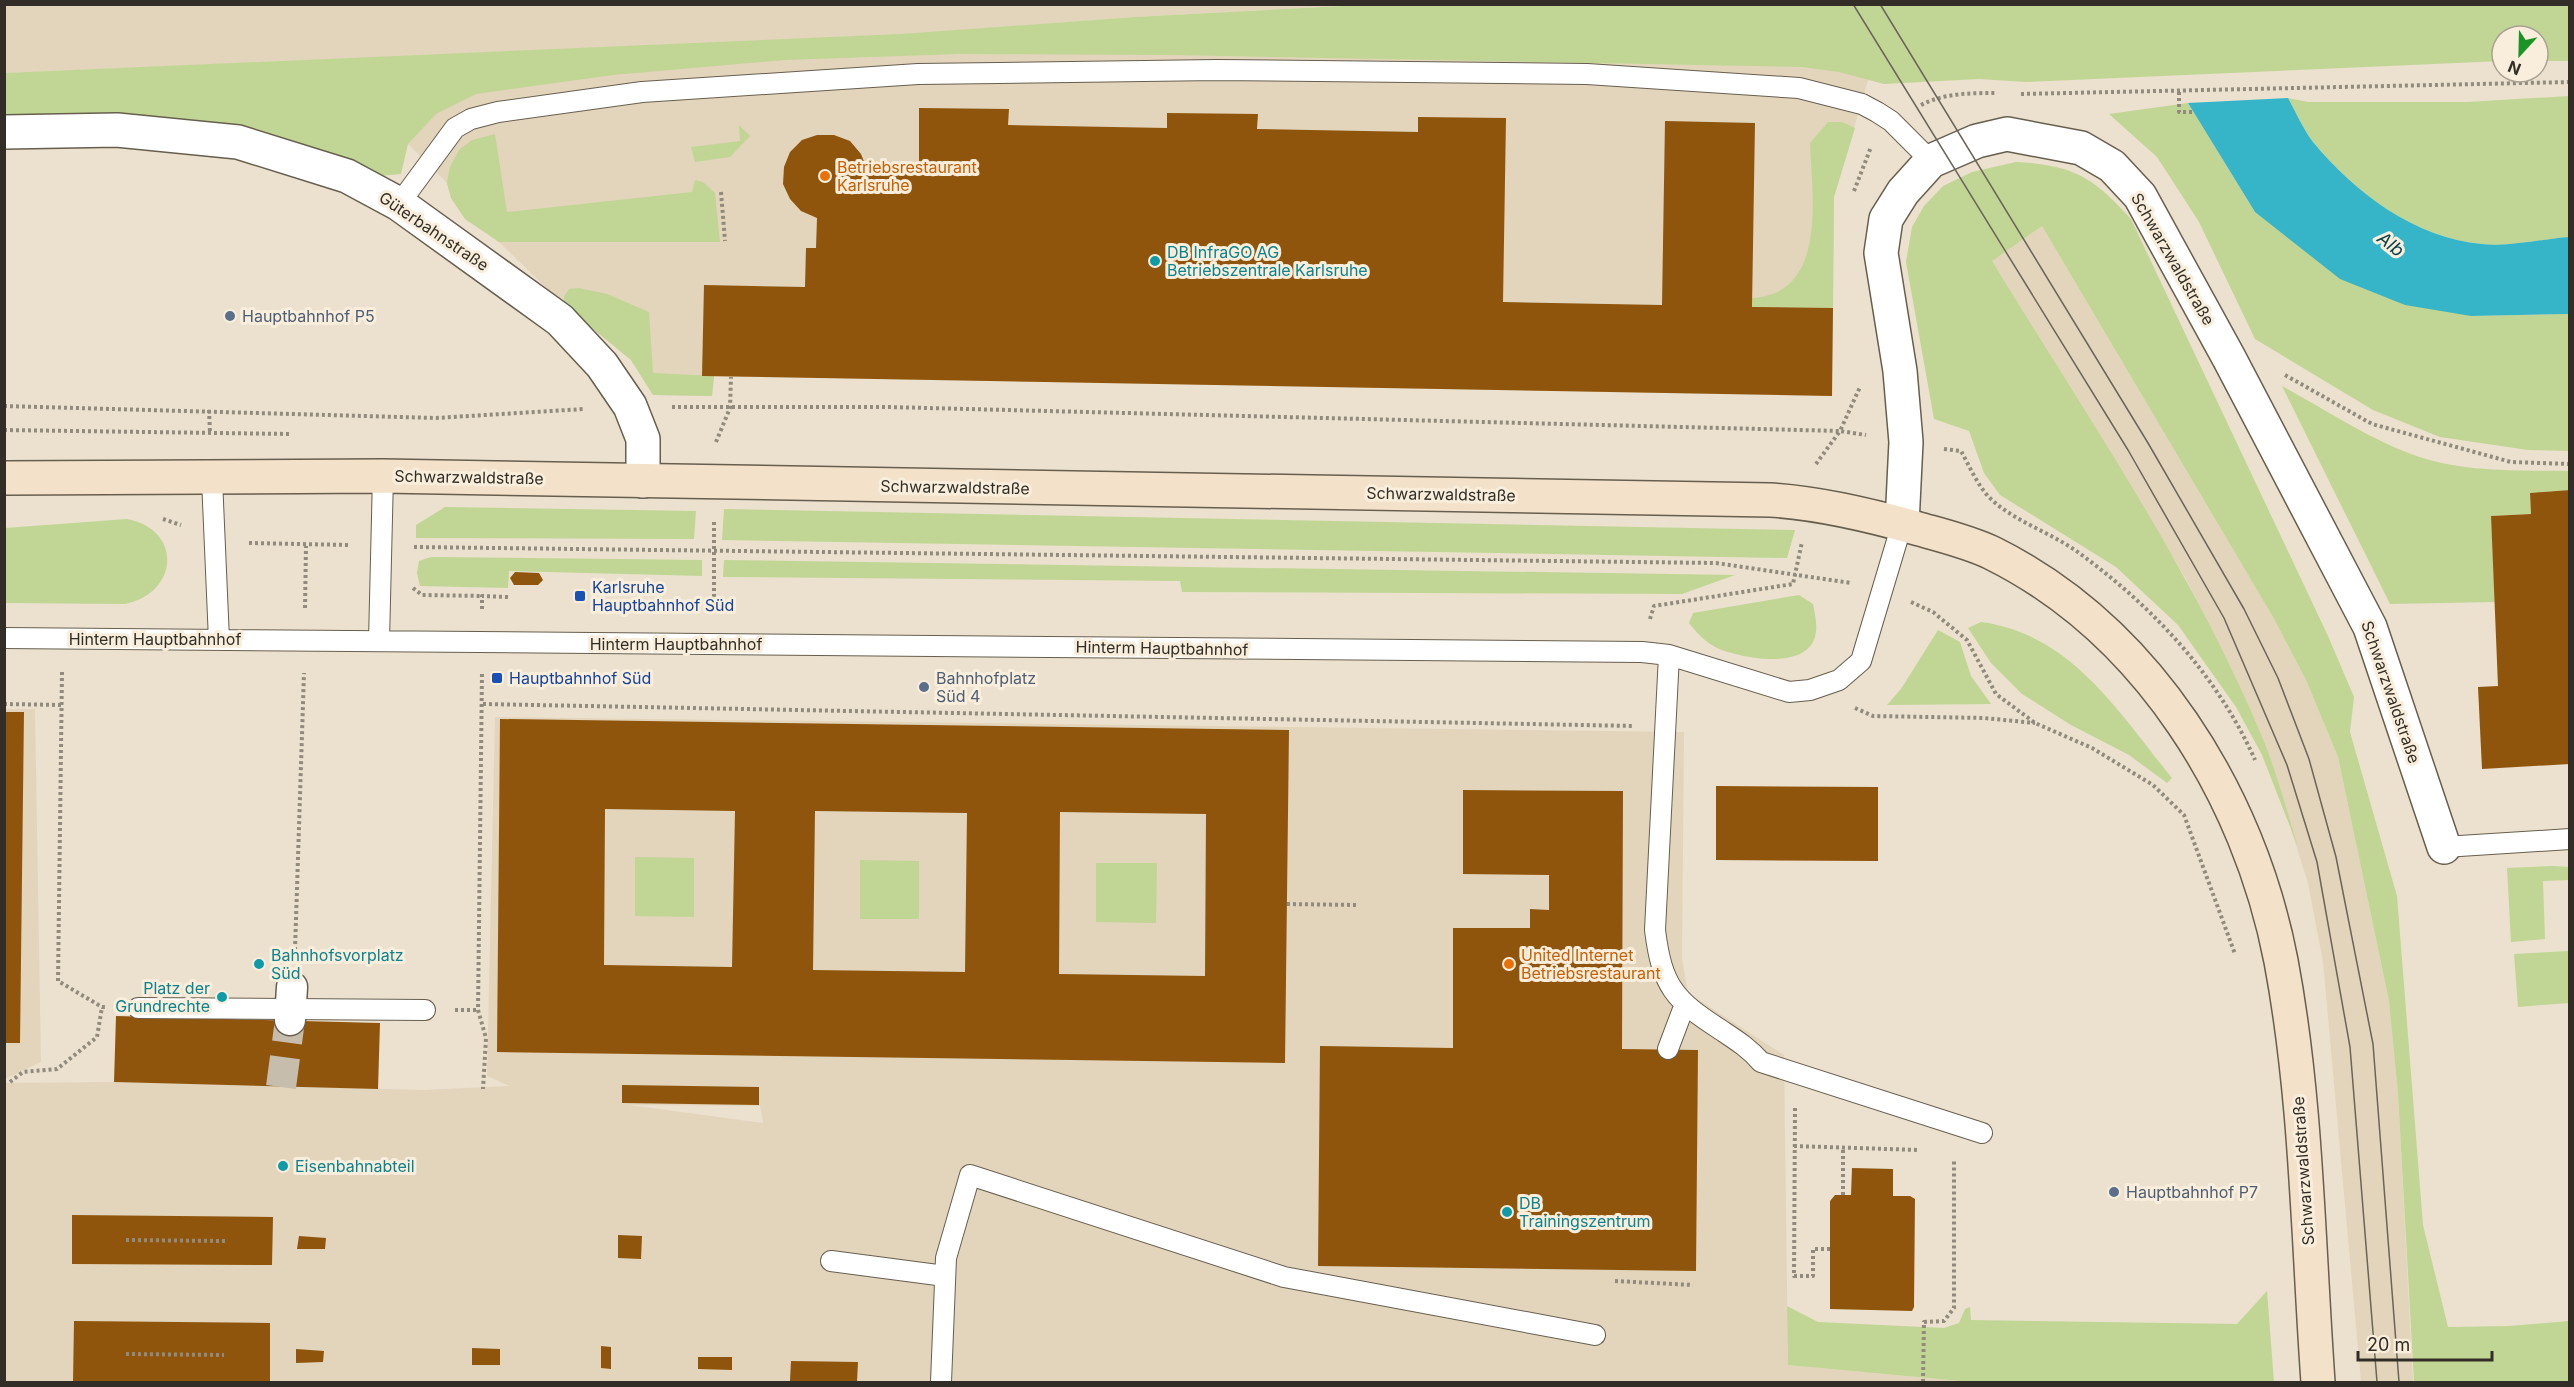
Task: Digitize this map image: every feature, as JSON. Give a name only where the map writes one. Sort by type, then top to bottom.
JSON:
[{"type":"main road","name":"Schwarzwaldstraße","points":[[4,478],[383,476],[1770,500],[1809,502],[1967,542],[1994,554],[2078,607],[2145,672],[2213,768],[2241,829],[2280,959],[2296,1071],[2318,1383]]},
{"type":"street","name":"Güterbahnstraße","points":[[4,132],[117,130],[238,142],[347,176],[399,204],[560,320],[602,365],[630,406],[643,440],[643,480]]},
{"type":"street","name":"Schwarzwaldstraße","points":[[1902,524],[1906,442],[1900,371],[1881,253],[1886,219],[1903,192],[1931,162],[1977,141],[2007,134],[2081,148],[2112,166],[2140,196],[2229,358],[2370,627],[2444,847]]},
{"type":"lane","points":[[399,204],[455,128],[471,119],[498,112],[642,92],[918,74],[1217,70],[1587,74],[1799,88],[1862,104],[1877,112],[1891,121],[1931,162]]},
{"type":"lane","points":[[379,641],[383,476]]},
{"type":"lane","points":[[212,478],[219,640]]},
{"type":"lane","name":"Hinterm Hauptbahnhof","points":[[4,638],[1642,652],[1669,655],[1789,692],[1810,690],[1839,680],[1861,661],[1902,524]]},
{"type":"lane","points":[[1669,655],[1655,930],[1659,963],[1669,987],[1685,1004],[1749,1048],[1761,1062],[1796,1071],[1982,1133]]},
{"type":"lane","points":[[2444,847],[2570,839]]},
{"type":"lane","points":[[1668,1049],[1685,1004]]},
{"type":"lane","points":[[138,1008],[291,1006],[425,1010]]},
{"type":"lane","points":[[937,1376],[945,1276],[952,1229],[969,1175],[1284,1277],[1595,1335]]},
{"type":"lane","points":[[831,1261],[945,1276]]},
{"type":"path","points":[[2047,94],[2570,82]]},
{"type":"path","points":[[2179,92],[2180,112],[2192,112]]},
{"type":"path","points":[[721,192],[725,241]]},
{"type":"path","points":[[2229,358],[2272,368],[2372,424],[2511,462],[2570,464]]},
{"type":"path","points":[[730,408],[731,377]]},
{"type":"path","points":[[4,406],[436,418],[630,406],[888,407],[1840,431],[1906,442]]},
{"type":"path","points":[[4,430],[210,432],[209,410]]},
{"type":"path","points":[[1815,465],[1840,431]]},
{"type":"path","points":[[214,537],[239,543],[306,546],[381,545],[1716,563],[1796,573],[1882,589],[1933,612],[1967,640],[1996,694],[2035,723],[2092,747],[2153,785],[2184,815],[2237,961]]},
{"type":"path","points":[[295,945],[306,546]]},
{"type":"path","points":[[713,550],[714,576]]},
{"type":"path","points":[[1642,652],[1654,606],[1793,584],[1796,573]]},
{"type":"path","points":[[410,582],[422,595],[482,596]]},
{"type":"path","points":[[63,638],[58,981],[102,1007],[138,1008]]},
{"type":"path","points":[[482,642],[478,1010],[486,1038],[483,1089]]},
{"type":"path","points":[[1810,690],[1873,716],[1984,718],[2035,723]]},
{"type":"path","points":[[4,704],[62,705]]},
{"type":"path","points":[[483,704],[1665,726]]},
{"type":"path","points":[[1287,904],[1358,905]]},
{"type":"path","points":[[10,1082],[23,1072],[57,1069],[97,1037],[102,1007]]},
{"type":"path","points":[[1796,1071],[1794,1276],[1813,1276],[1813,1249],[1830,1249]]},
{"type":"path","points":[[1794,1146],[1921,1150]]},
{"type":"path","points":[[1843,1195],[1844,1147]]},
{"type":"path","points":[[1923,1383],[1924,1322],[1944,1321],[1954,1308],[1954,1150]]},
{"type":"path","points":[[126,1240],[225,1240]]},
{"type":"path","points":[[1615,1281],[1693,1285]]},
{"type":"path","points":[[126,1354],[224,1355]]},
{"type":"shaded area","points":[[4,5],[1361,5],[1135,17],[912,34],[1829,21],[1868,80],[1834,197],[1832,396],[714,376],[712,396],[653,395],[631,360],[564,305],[499,242],[465,219],[451,198],[447,183],[408,144],[420,56],[5,73]]},
{"type":"shaded area","points":[[2042,226],[2273,617],[2306,680],[2338,757],[2389,1001],[2398,1094],[2413,1382],[2361,1382],[2323,962],[2308,883],[2263,741],[2234,674],[2185,577],[1991,261]]},
{"type":"shaded area","points":[[4,709],[35,709],[41,1062],[5,1079]]},
{"type":"shaded area","points":[[495,717],[1684,732],[1682,959],[1688,993],[1784,1055],[1788,1365],[1971,1382],[5,1382],[4,1083],[114,1082],[423,1090],[510,1086],[487,1076]],"holes":[[[629,1105],[760,1106],[763,1123]]]},
{"type":"green space","points":[[1361,5],[2570,5],[2569,61],[2550,61],[2550,24],[2490,24],[2490,62],[2026,82],[1979,79],[1884,84],[1839,72],[1803,67],[1171,55],[959,54],[785,60],[613,75],[476,94],[436,114],[408,144],[401,174],[379,176],[123,114],[5,114],[4,73],[901,34],[1135,17]]},
{"type":"green space","points":[[2569,96],[2569,237],[2493,245],[2457,240],[2433,233],[2410,223],[2367,195],[2348,179],[2313,142],[2288,98],[2308,102],[2467,102]]},
{"type":"green space","points":[[2188,103],[2255,212],[2471,316],[2569,314],[2569,451],[2528,450],[2440,437],[2373,410],[2255,339],[2199,222],[2157,157],[2109,114]]},
{"type":"green space","points":[[1828,122],[1842,122],[1855,128],[1834,197],[1833,308],[1752,307],[1752,298],[1776,292],[1793,280],[1804,261],[1813,214],[1810,143]]},
{"type":"green space","points":[[739,125],[750,136],[730,157],[695,162],[691,147],[740,141]]},
{"type":"green space","points":[[495,134],[507,212],[692,192],[695,180],[703,182],[715,193],[720,242],[499,242],[465,219],[451,198],[447,183],[450,167],[459,150],[472,140]]},
{"type":"green space","points":[[2016,162],[2053,166],[2081,176],[2105,193],[2131,219],[2328,636],[2354,697],[2350,732],[2397,896],[2423,1225],[2448,1327],[2509,1326],[2569,1321],[2569,1382],[2414,1382],[2398,1094],[2389,1001],[2338,757],[2306,680],[2273,617],[2042,226],[1992,261],[2137,495],[2204,615],[2263,739],[2298,847],[2262,755],[2236,707],[2178,625],[2116,567],[2000,495],[1984,473],[1969,431],[1934,419],[1906,262],[1912,227],[1924,206],[1943,186],[1972,172]]},
{"type":"green space","points":[[579,288],[607,294],[649,312],[653,373],[714,376],[712,396],[653,395],[631,360],[564,305],[564,296],[569,289]]},
{"type":"green space","points":[[2282,386],[2362,431],[2411,454],[2449,465],[2509,470],[2569,471],[2569,490],[2530,493],[2531,514],[2491,516],[2495,602],[2390,604]]},
{"type":"green space","points":[[445,507],[696,511],[694,539],[416,538],[416,525]]},
{"type":"green space","points":[[724,509],[1795,530],[1787,558],[722,540]]},
{"type":"green space","points":[[127,519],[145,525],[158,536],[165,548],[167,562],[164,576],[156,588],[143,598],[125,604],[5,603],[5,528]]},
{"type":"green space","points":[[431,557],[702,560],[702,576],[509,571],[508,588],[420,586],[417,573],[419,561]]},
{"type":"green space","points":[[724,560],[1735,575],[1682,594],[1182,592],[1180,581],[723,577]]},
{"type":"green space","points":[[1799,595],[1813,604],[1816,633],[1809,648],[1786,658],[1755,658],[1727,652],[1709,643],[1689,623],[1693,613]]},
{"type":"green space","points":[[1981,622],[2013,629],[2042,642],[2067,659],[2112,703],[2172,778],[2167,783],[2129,755],[2071,725],[2022,694],[1991,663],[1968,628]]},
{"type":"green space","points":[[1938,630],[1960,642],[1971,676],[1991,704],[1887,705],[1901,689]]},
{"type":"green space","points":[[635,857],[694,858],[694,917],[635,916]]},
{"type":"green space","points":[[860,860],[919,861],[919,919],[860,919]]},
{"type":"green space","points":[[1096,863],[1157,863],[1156,923],[1096,922]]},
{"type":"green space","points":[[2569,867],[2569,880],[2543,881],[2545,939],[2511,942],[2507,868]]},
{"type":"green space","points":[[2569,951],[2569,1003],[2518,1007],[2514,954]]},
{"type":"green space","points":[[2267,1291],[2274,1382],[1971,1382],[1788,1365],[1787,1306],[1818,1322],[1944,1328],[1959,1323],[1965,1309],[1970,1307],[1971,1320],[2237,1324]]},
{"type":"water","name":"Alb","points":[[2288,98],[2309,137],[2330,161],[2367,195],[2410,223],[2457,240],[2493,245],[2569,237],[2569,314],[2471,316],[2405,305],[2340,279],[2255,212],[2188,103]]},
{"type":"building","name":"DB InfraGO AG Betriebszentrale Karlsruhe","points":[[919,108],[1009,109],[1008,125],[1167,128],[1167,113],[1258,114],[1257,129],[1418,132],[1418,117],[1506,118],[1503,302],[1662,305],[1665,121],[1755,123],[1752,307],[1833,308],[1832,396],[702,376],[704,285],[805,287],[806,248],[816,248],[817,218],[801,211],[790,199],[783,184],[784,167],[790,152],[802,140],[817,135],[834,135],[850,141],[861,154],[867,169],[875,169],[875,161],[891,162],[891,170],[919,170]]},
{"type":"building","points":[[2570,490],[2570,764],[2482,769],[2478,687],[2498,686],[2491,516],[2531,514],[2530,493]]},
{"type":"building","points":[[515,572],[539,573],[543,580],[538,585],[514,585],[510,578]]},
{"type":"building","points":[[4,712],[24,712],[20,1043],[4,1043]]},
{"type":"building","points":[[500,719],[1289,730],[1285,1063],[497,1052]],"holes":[[[605,809],[735,811],[732,967],[604,965]],[[815,811],[967,813],[965,972],[813,970]],[[1060,812],[1206,814],[1205,976],[1059,974]]]},
{"type":"building","points":[[1716,786],[1878,787],[1878,861],[1716,860]]},
{"type":"building","name":"DB Trainingszentrum","points":[[1463,790],[1623,791],[1622,1049],[1698,1050],[1696,1271],[1318,1266],[1320,1046],[1453,1048],[1453,928],[1530,928],[1530,909],[1549,910],[1549,875],[1463,874]]},
{"type":"building","points":[[116,1016],[380,1023],[378,1089],[114,1082]]},
{"type":"building","points":[[622,1085],[759,1087],[759,1105],[622,1103]]},
{"type":"building","points":[[1852,1168],[1893,1169],[1893,1196],[1910,1196],[1915,1199],[1914,1307],[1912,1311],[1830,1309],[1830,1201],[1835,1195],[1851,1195]]},
{"type":"building","points":[[72,1215],[273,1217],[272,1265],[72,1264]]},
{"type":"building","points":[[618,1235],[642,1236],[641,1259],[618,1258]]},
{"type":"building","points":[[299,1236],[326,1238],[325,1249],[297,1249]]},
{"type":"building","points":[[74,1321],[270,1323],[270,1382],[73,1382]]},
{"type":"building","points":[[601,1346],[611,1347],[611,1369],[601,1368]]},
{"type":"building","points":[[472,1348],[500,1349],[500,1365],[472,1365]]},
{"type":"building","points":[[296,1349],[324,1351],[323,1362],[296,1363]]},
{"type":"building","points":[[698,1357],[732,1357],[732,1370],[698,1369]]},
{"type":"building","points":[[791,1361],[858,1362],[857,1382],[790,1381]]},
{"type":"tunnel","points":[[281,1087],[290,1020]]},
{"type":"tram line","points":[[1853,4],[2128,450],[2224,618],[2287,765],[2317,862],[2350,1047],[2377,1382]]},
{"type":"tram line","points":[[1880,4],[2148,443],[2244,609],[2278,678],[2309,759],[2336,857],[2373,1044],[2399,1382]]},
{"type":"place","name":"Betriebsrestaurant Karlsruhe","points":[[825,176]]},
{"type":"place","name":"DB InfraGO AG Betriebszentrale Karlsruhe","points":[[1155,261]]},
{"type":"place","name":"Hauptbahnhof P5","points":[[230,316]]},
{"type":"place","name":"Karlsruhe Hauptbahnhof Süd","points":[[580,596]]},
{"type":"place","name":"Hauptbahnhof Süd","points":[[497,678]]},
{"type":"place","name":"Bahnhofplatz Süd 4","points":[[924,687]]},
{"type":"place","name":"Bahnhofsvorplatz Süd","points":[[259,964]]},
{"type":"place","name":"United Internet Betriebsrestaurant","points":[[1509,964]]},
{"type":"place","name":"Platz der Grundrechte","points":[[222,997]]},
{"type":"place","name":"Eisenbahnabteil","points":[[283,1166]]},
{"type":"place","name":"Hauptbahnhof P7","points":[[2114,1192]]},
{"type":"place","name":"DB Trainingszentrum","points":[[1507,1212]]}]
